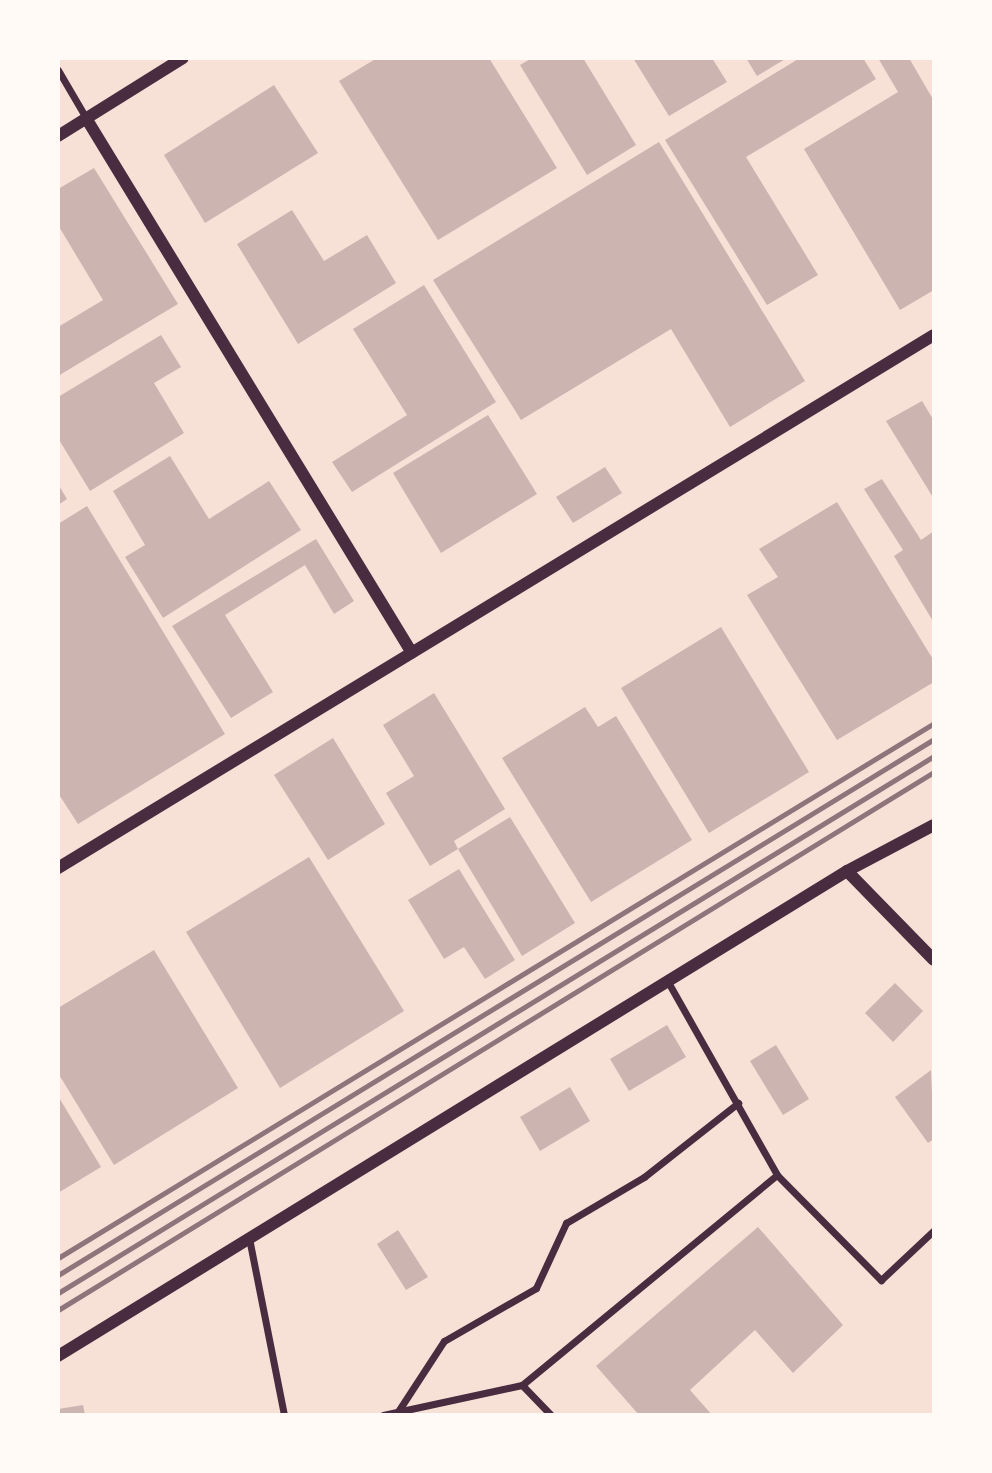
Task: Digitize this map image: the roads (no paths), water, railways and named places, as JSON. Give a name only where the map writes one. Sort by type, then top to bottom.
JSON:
[{"type":"street","points":[[58,136],[183,58]]},
{"type":"street","points":[[58,71],[412,653]]},
{"type":"street","points":[[58,868],[934,335]]},
{"type":"street","points":[[58,1356],[847,871],[934,825]]},
{"type":"street","points":[[847,871],[934,960]]},
{"type":"street","points":[[668,982],[777,1175],[881,1280],[934,1230]]},
{"type":"street","points":[[397,1413],[444,1341],[536,1288],[566,1223],[644,1177],[738,1103]]},
{"type":"street","points":[[383,1415],[522,1385],[777,1175]]},
{"type":"street","points":[[249,1238],[284,1415]]},
{"type":"street","points":[[522,1385],[551,1415]]},
{"type":"railway","points":[[58,1258],[934,723]]},
{"type":"railway","points":[[58,1275],[934,739]]},
{"type":"railway","points":[[58,1293],[934,756]]},
{"type":"railway","points":[[58,1310],[934,772]]}]
